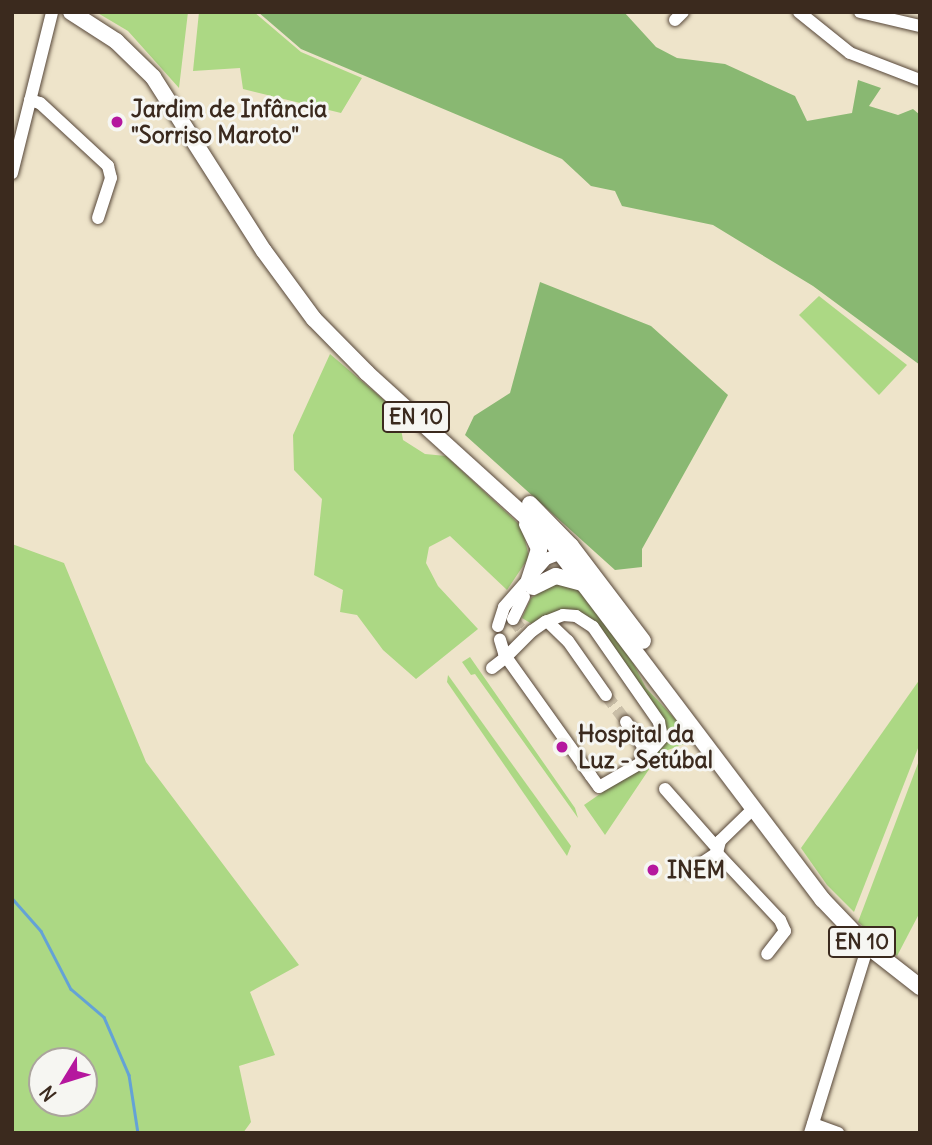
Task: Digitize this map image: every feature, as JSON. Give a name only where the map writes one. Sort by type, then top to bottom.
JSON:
[{"type":"main road","name":"EN 10","points":[[71,12],[116,41],[153,77],[279,272],[353,360],[568,554],[589,588],[813,888],[868,946],[920,987]]},
{"type":"main road","name":"EN 10","points":[[279,272],[351,351],[519,494],[639,636],[813,888]]},
{"type":"main road","points":[[504,494],[538,544],[538,563],[531,583]]},
{"type":"main road","points":[[531,583],[552,576],[565,576],[589,588]]},
{"type":"street","points":[[12,173],[52,12]]},
{"type":"street","points":[[799,12],[850,52],[920,80]]},
{"type":"street","points":[[860,12],[920,26]]},
{"type":"street","points":[[30,100],[40,103],[108,166],[111,178],[98,218]]},
{"type":"street","points":[[513,619],[516,606],[550,556],[568,554]]},
{"type":"street","points":[[492,668],[506,657],[527,631],[547,621],[563,615],[588,622],[659,722],[658,746],[641,762],[599,787],[506,657],[499,633],[504,607],[531,583]]},
{"type":"street","points":[[547,621],[562,634],[606,695]]},
{"type":"street","points":[[626,722],[643,746],[641,762]]},
{"type":"street","points":[[665,789],[780,920],[785,931],[767,954]]},
{"type":"street","points":[[690,871],[717,850],[754,808]]},
{"type":"street","points":[[838,1133],[811,1128],[868,946]]},
{"type":"green space","points":[[96,12],[188,12],[179,88],[128,31]]},
{"type":"green space","points":[[199,12],[254,12],[301,52],[362,78],[341,113],[243,89],[240,68],[193,71]]},
{"type":"green space","points":[[258,12],[624,12],[656,47],[677,58],[725,64],[795,96],[807,121],[852,113],[858,80],[881,88],[869,106],[898,115],[913,109],[920,115],[920,365],[813,286],[713,225],[622,206],[615,191],[591,186],[562,159],[301,49]]},
{"type":"green space","points":[[540,282],[651,326],[728,395],[642,549],[642,567],[615,570],[465,435],[474,416],[510,393]]},
{"type":"green space","points":[[819,296],[907,365],[879,395],[799,315]]},
{"type":"green space","points":[[330,354],[398,412],[403,440],[425,454],[446,456],[522,527],[529,557],[507,590],[450,536],[429,547],[426,563],[438,586],[478,629],[416,679],[383,650],[357,615],[340,612],[343,590],[314,575],[322,499],[294,470],[293,435]]},
{"type":"green space","points":[[12,544],[64,563],[146,762],[299,965],[250,992],[275,1055],[239,1066],[251,1122],[243,1133],[12,1133]]},
{"type":"green space","points":[[554,583],[579,589],[632,661],[646,688],[695,740],[660,753],[605,835],[584,805],[648,761],[665,742],[584,617],[532,624],[522,618],[531,598]]},
{"type":"green space","points":[[470,657],[575,808],[578,818],[475,674],[471,675],[462,662]]},
{"type":"green space","points":[[448,675],[571,846],[567,856],[447,682]]},
{"type":"green space","points":[[920,679],[920,743],[854,912],[827,885],[801,848]]},
{"type":"green space","points":[[920,758],[920,912],[897,956],[858,922]]},
{"type":"waterway","points":[[12,898],[41,931],[71,989],[104,1017],[129,1075],[138,1133]]},
{"type":"tunnel","points":[[513,619],[522,631]]},
{"type":"tunnel","points":[[606,695],[626,722]]},
{"type":"place","name":"Jardim de Infância \"Sorriso Maroto\"","points":[[117,122]]},
{"type":"place","name":"Hospital da Luz - Setúbal","points":[[562,747]]},
{"type":"place","name":"INEM","points":[[653,870]]}]
